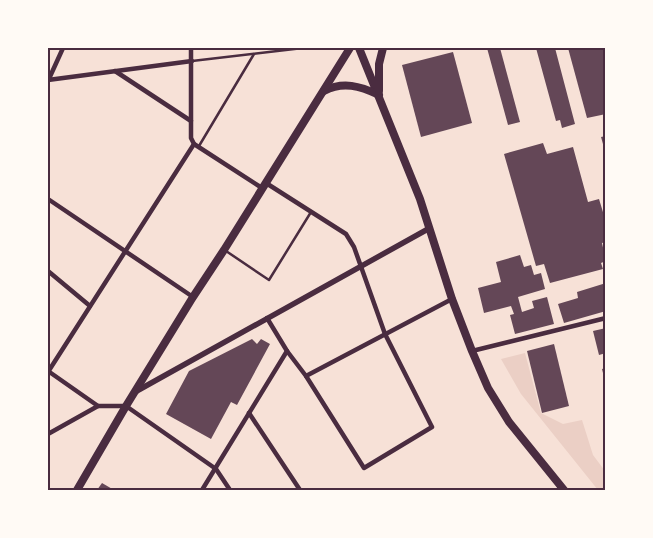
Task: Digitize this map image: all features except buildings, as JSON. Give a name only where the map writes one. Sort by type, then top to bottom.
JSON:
[{"type":"main road","points":[[77,490],[134,392],[350,48]]},
{"type":"main road","points":[[359,48],[420,199],[428,229],[452,299],[488,388],[509,422],[564,490]]},
{"type":"main road","points":[[379,96],[379,64],[383,48]]},
{"type":"main road","points":[[322,92],[331,87],[342,85],[368,90],[379,96]]},
{"type":"street","points":[[48,81],[63,48]]},
{"type":"street","points":[[191,48],[191,138],[196,146],[346,234],[354,248],[386,334],[432,427],[364,468],[267,318]]},
{"type":"street","points":[[48,81],[192,61]]},
{"type":"street","points":[[115,71],[191,121]]},
{"type":"street","points":[[98,406],[48,371],[125,251],[196,146]]},
{"type":"street","points":[[48,199],[193,297]]},
{"type":"street","points":[[134,392],[428,229]]},
{"type":"street","points":[[48,271],[90,306]]},
{"type":"street","points":[[306,376],[452,299]]},
{"type":"street","points":[[472,351],[606,318]]},
{"type":"street","points":[[202,490],[287,351]]},
{"type":"street","points":[[48,434],[98,406],[126,406],[216,469],[230,490]]},
{"type":"street","points":[[249,413],[300,490]]},
{"type":"lane","points":[[192,61],[303,48]]},
{"type":"lane","points":[[196,146],[254,54]]},
{"type":"lane","points":[[224,250],[269,280],[310,212]]},
{"type":"shaded area","points":[[525,353],[541,413],[563,424],[582,420],[593,455],[605,471],[605,490],[598,490],[521,394],[501,359]]}]
